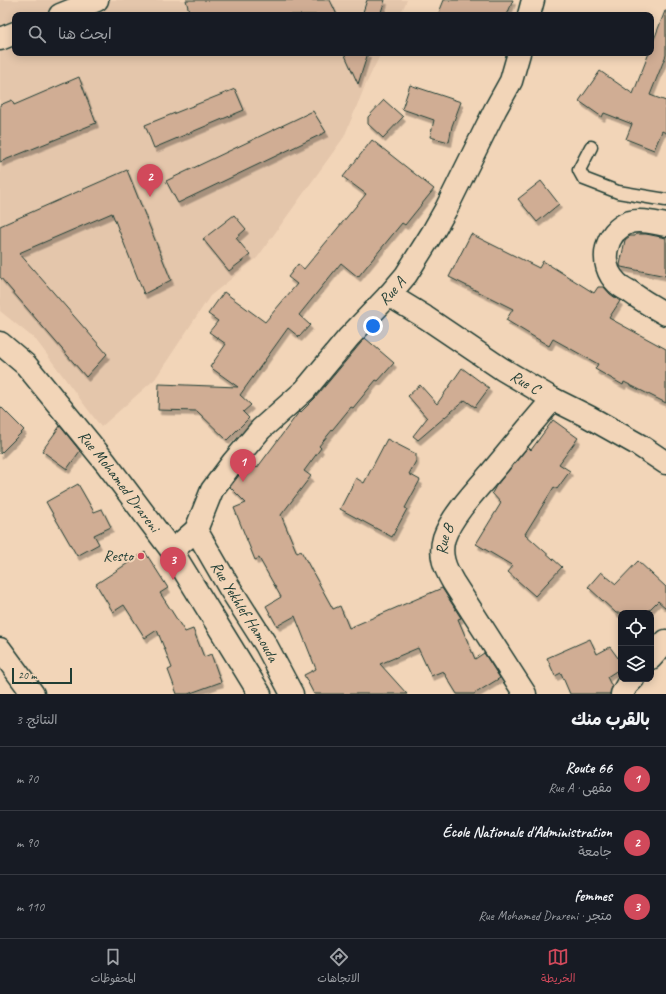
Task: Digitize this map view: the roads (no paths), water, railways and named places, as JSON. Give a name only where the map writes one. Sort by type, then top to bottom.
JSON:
[{"type":"main road","points":[[67,12],[97,0]]},
{"type":"main road","points":[[530,12],[533,0]]},
{"type":"main road","points":[[0,39],[12,34]]},
{"type":"main road","name":"Rue A","points":[[172,551],[196,530],[212,490],[233,462],[261,429],[305,390],[349,337],[389,295],[406,274],[446,209],[511,81],[518,56]]},
{"type":"main road","points":[[666,225],[642,220],[629,222],[618,229],[611,237],[606,246],[605,259],[608,271],[616,282],[645,302],[666,314]]},
{"type":"main road","name":"Rue C","points":[[389,295],[425,317],[502,369],[553,399],[639,445],[666,463]]},
{"type":"main road","name":"Rue Mohamed Drareni","points":[[0,343],[26,365],[106,463],[172,551],[260,694]]},
{"type":"main road","name":"Rue B","points":[[525,694],[447,571],[443,560],[443,539],[449,526],[472,494],[553,399]]},
{"type":"main road","name":"Rue Yekhlef Hamouda","points":[[196,530],[229,587],[266,645],[292,694]]},
{"type":"main road","points":[[654,655],[666,642]]},
{"type":"main road","points":[[0,649],[33,694]]},
{"type":"main road","points":[[622,694],[630,682]]},
{"type":"lane","points":[[591,147],[579,170],[584,179],[618,192],[666,200]]},
{"type":"place","name":"École Nationale d'Administration","points":[[150,197]]},
{"type":"place","name":"Route 66","points":[[243,482]]},
{"type":"place","name":"Resto","points":[[141,556]]},
{"type":"place","name":"femmes","points":[[173,580]]}]
